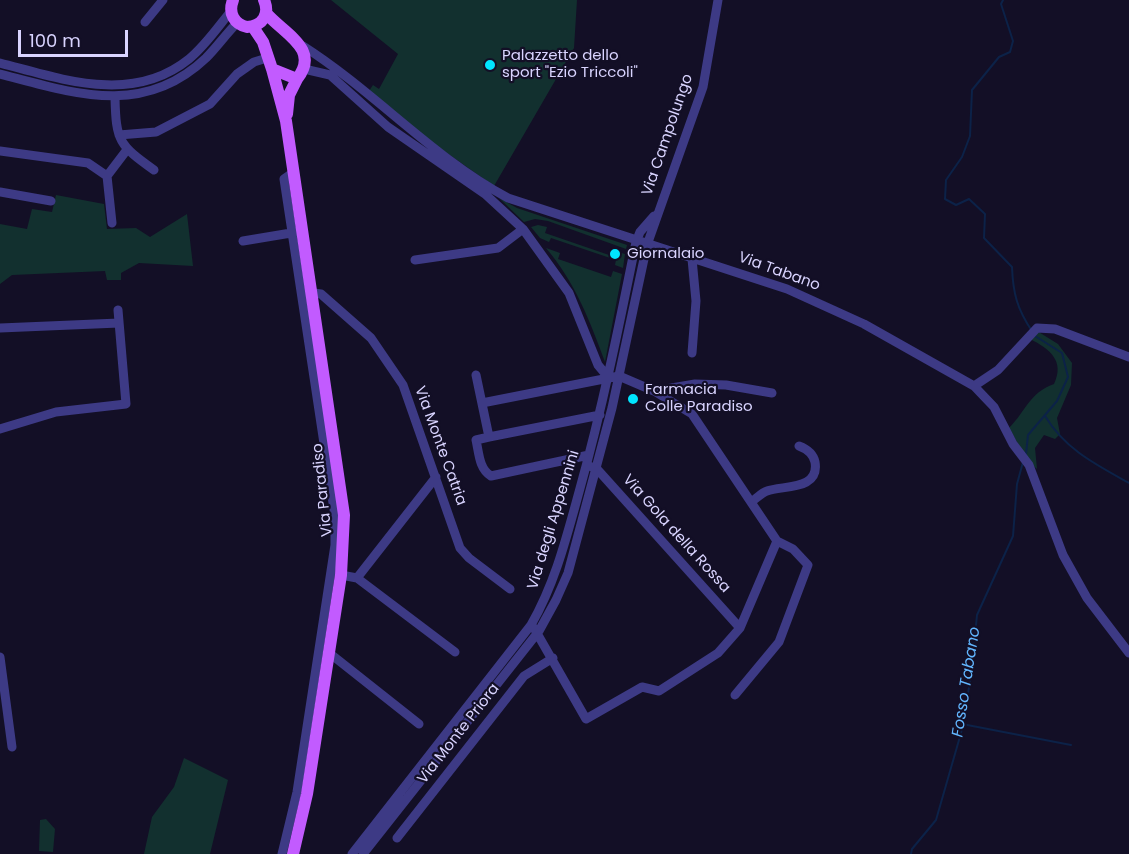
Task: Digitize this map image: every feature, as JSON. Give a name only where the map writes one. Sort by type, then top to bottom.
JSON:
[{"type":"main road","points":[[264,0],[266,14],[279,28],[303,46],[307,58],[289,95],[286,121]]},
{"type":"main road","points":[[231,4],[237,23],[253,27],[262,42],[286,121]]},
{"type":"main road","points":[[253,27],[261,22],[266,14]]},
{"type":"main road","points":[[270,64],[284,76],[301,74]]},
{"type":"main road","name":"Via Paradiso","points":[[286,121],[294,172],[297,232],[344,515],[341,575],[293,854]]},
{"type":"street","points":[[145,22],[163,0]]},
{"type":"street","name":"Via Campolungo","points":[[647,245],[703,87],[718,0]]},
{"type":"street","points":[[0,63],[84,84],[130,84],[166,74],[189,59],[231,4]]},
{"type":"street","points":[[0,74],[71,92],[115,98],[147,91],[191,70],[207,57],[237,23]]},
{"type":"street","name":"Via Tabano","points":[[303,46],[344,72],[398,121],[488,188],[521,204],[636,242],[751,276],[826,306],[864,324],[974,386],[986,395],[1001,417],[1019,454],[1029,465],[1063,555],[1087,598],[1129,653]]},
{"type":"street","points":[[119,135],[145,135],[163,129],[210,104],[237,74],[254,62],[270,64]]},
{"type":"street","points":[[301,74],[330,75],[388,127],[485,194],[523,229],[569,293],[598,365],[608,377]]},
{"type":"street","points":[[115,98],[119,135],[126,151],[154,170]]},
{"type":"street","points":[[0,151],[88,163],[107,176]]},
{"type":"street","points":[[112,223],[107,176],[126,151]]},
{"type":"street","points":[[0,192],[51,201]]},
{"type":"street","name":"Via Campolungo","points":[[636,242],[640,232],[658,209]]},
{"type":"street","points":[[415,260],[498,248],[523,229]]},
{"type":"street","points":[[243,241],[297,232]]},
{"type":"street","name":"Via degli Appennini","points":[[352,854],[535,628],[558,570],[600,415],[636,242]]},
{"type":"street","name":"Via degli Appennini","points":[[363,854],[556,600],[568,573],[597,469],[620,376],[647,245]]},
{"type":"street","points":[[692,259],[696,301],[692,353]]},
{"type":"street","points":[[282,854],[302,793],[335,545],[335,516],[306,292]]},
{"type":"street","name":"Via Monte Catria","points":[[306,292],[321,294],[371,338],[410,398],[460,548],[469,558],[510,589]]},
{"type":"street","points":[[0,429],[56,412],[126,404],[118,310]]},
{"type":"street","points":[[0,327],[119,323]]},
{"type":"street","points":[[974,386],[998,370],[1037,328],[1055,329],[1129,357]]},
{"type":"street","points":[[476,375],[489,437]]},
{"type":"street","points":[[482,404],[620,376],[654,391],[692,414],[777,541],[793,549],[808,565],[779,642],[735,695]]},
{"type":"street","points":[[654,391],[695,384],[772,393]]},
{"type":"street","points":[[588,460],[496,475],[487,474],[481,465],[476,440],[600,415]]},
{"type":"street","points":[[751,502],[767,491],[798,487],[808,481],[815,469],[815,460],[810,451],[799,446]]},
{"type":"street","name":"Via Gola della Rossa","points":[[588,460],[740,628]]},
{"type":"street","points":[[357,578],[436,477]]},
{"type":"street","points":[[535,628],[586,719],[642,687],[659,691],[718,653],[740,628],[777,541]]},
{"type":"street","points":[[341,575],[357,578],[456,652]]},
{"type":"street","points":[[328,652],[420,724]]},
{"type":"street","points":[[0,657],[12,747]]},
{"type":"street","name":"Via Monte Priora","points":[[397,838],[524,676],[553,658]]},
{"type":"green space","points":[[331,0],[577,0],[574,48],[494,186],[417,132],[369,91],[373,85],[379,89],[398,54]]},
{"type":"green space","points":[[56,195],[104,204],[107,229],[136,228],[150,237],[187,214],[193,266],[139,263],[121,273],[121,280],[107,280],[105,271],[12,275],[0,284],[0,224],[27,229],[32,209],[52,212]]},
{"type":"green space","points":[[499,198],[517,208],[627,245],[626,249],[548,221],[535,219],[524,222]]},
{"type":"green space","points":[[538,225],[547,227],[545,233],[609,255],[611,250],[625,254],[623,268],[615,265],[616,260],[551,238],[549,242],[540,238],[531,227]]},
{"type":"green space","points":[[546,248],[560,253],[558,259],[611,277],[613,271],[622,274],[605,362],[573,288]]},
{"type":"green space","points":[[1037,331],[1058,344],[1072,363],[1071,385],[1057,418],[1060,434],[1055,439],[1044,435],[1035,448],[1037,469],[1028,461],[1009,428],[1033,397],[1054,384],[1057,376],[1057,362],[1054,357],[1044,347],[1030,339]]},
{"type":"green space","points":[[184,758],[228,780],[210,854],[144,854],[152,817],[174,787]]},
{"type":"green space","points":[[46,819],[55,829],[53,852],[39,851],[40,820]]},
{"type":"waterway","name":"Fosso Tabano","points":[[1003,0],[1001,4],[1013,41],[1010,52],[999,57],[972,90],[970,136],[962,157],[946,180],[945,199],[956,205],[969,199],[985,214],[984,238],[1012,267],[1017,300],[1032,331]]},
{"type":"waterway","name":"Fosso Tabano","points":[[1026,454],[1028,435],[1057,401],[1068,377],[1062,353],[1035,336]]},
{"type":"waterway","points":[[1045,416],[1062,438],[1082,455],[1129,483]]},
{"type":"waterway","name":"Fosso Tabano","points":[[911,854],[912,849],[936,820],[961,733],[971,676],[977,615],[1013,536],[1017,484],[1023,462]]},
{"type":"waterway","points":[[962,724],[1071,745]]},
{"type":"place","name":"Palazzetto dello sport \"Ezio Triccoli\"","points":[[490,65]]},
{"type":"place","name":"Giornalaio","points":[[615,254]]},
{"type":"place","name":"Farmacia Colle Paradiso","points":[[633,399]]}]
